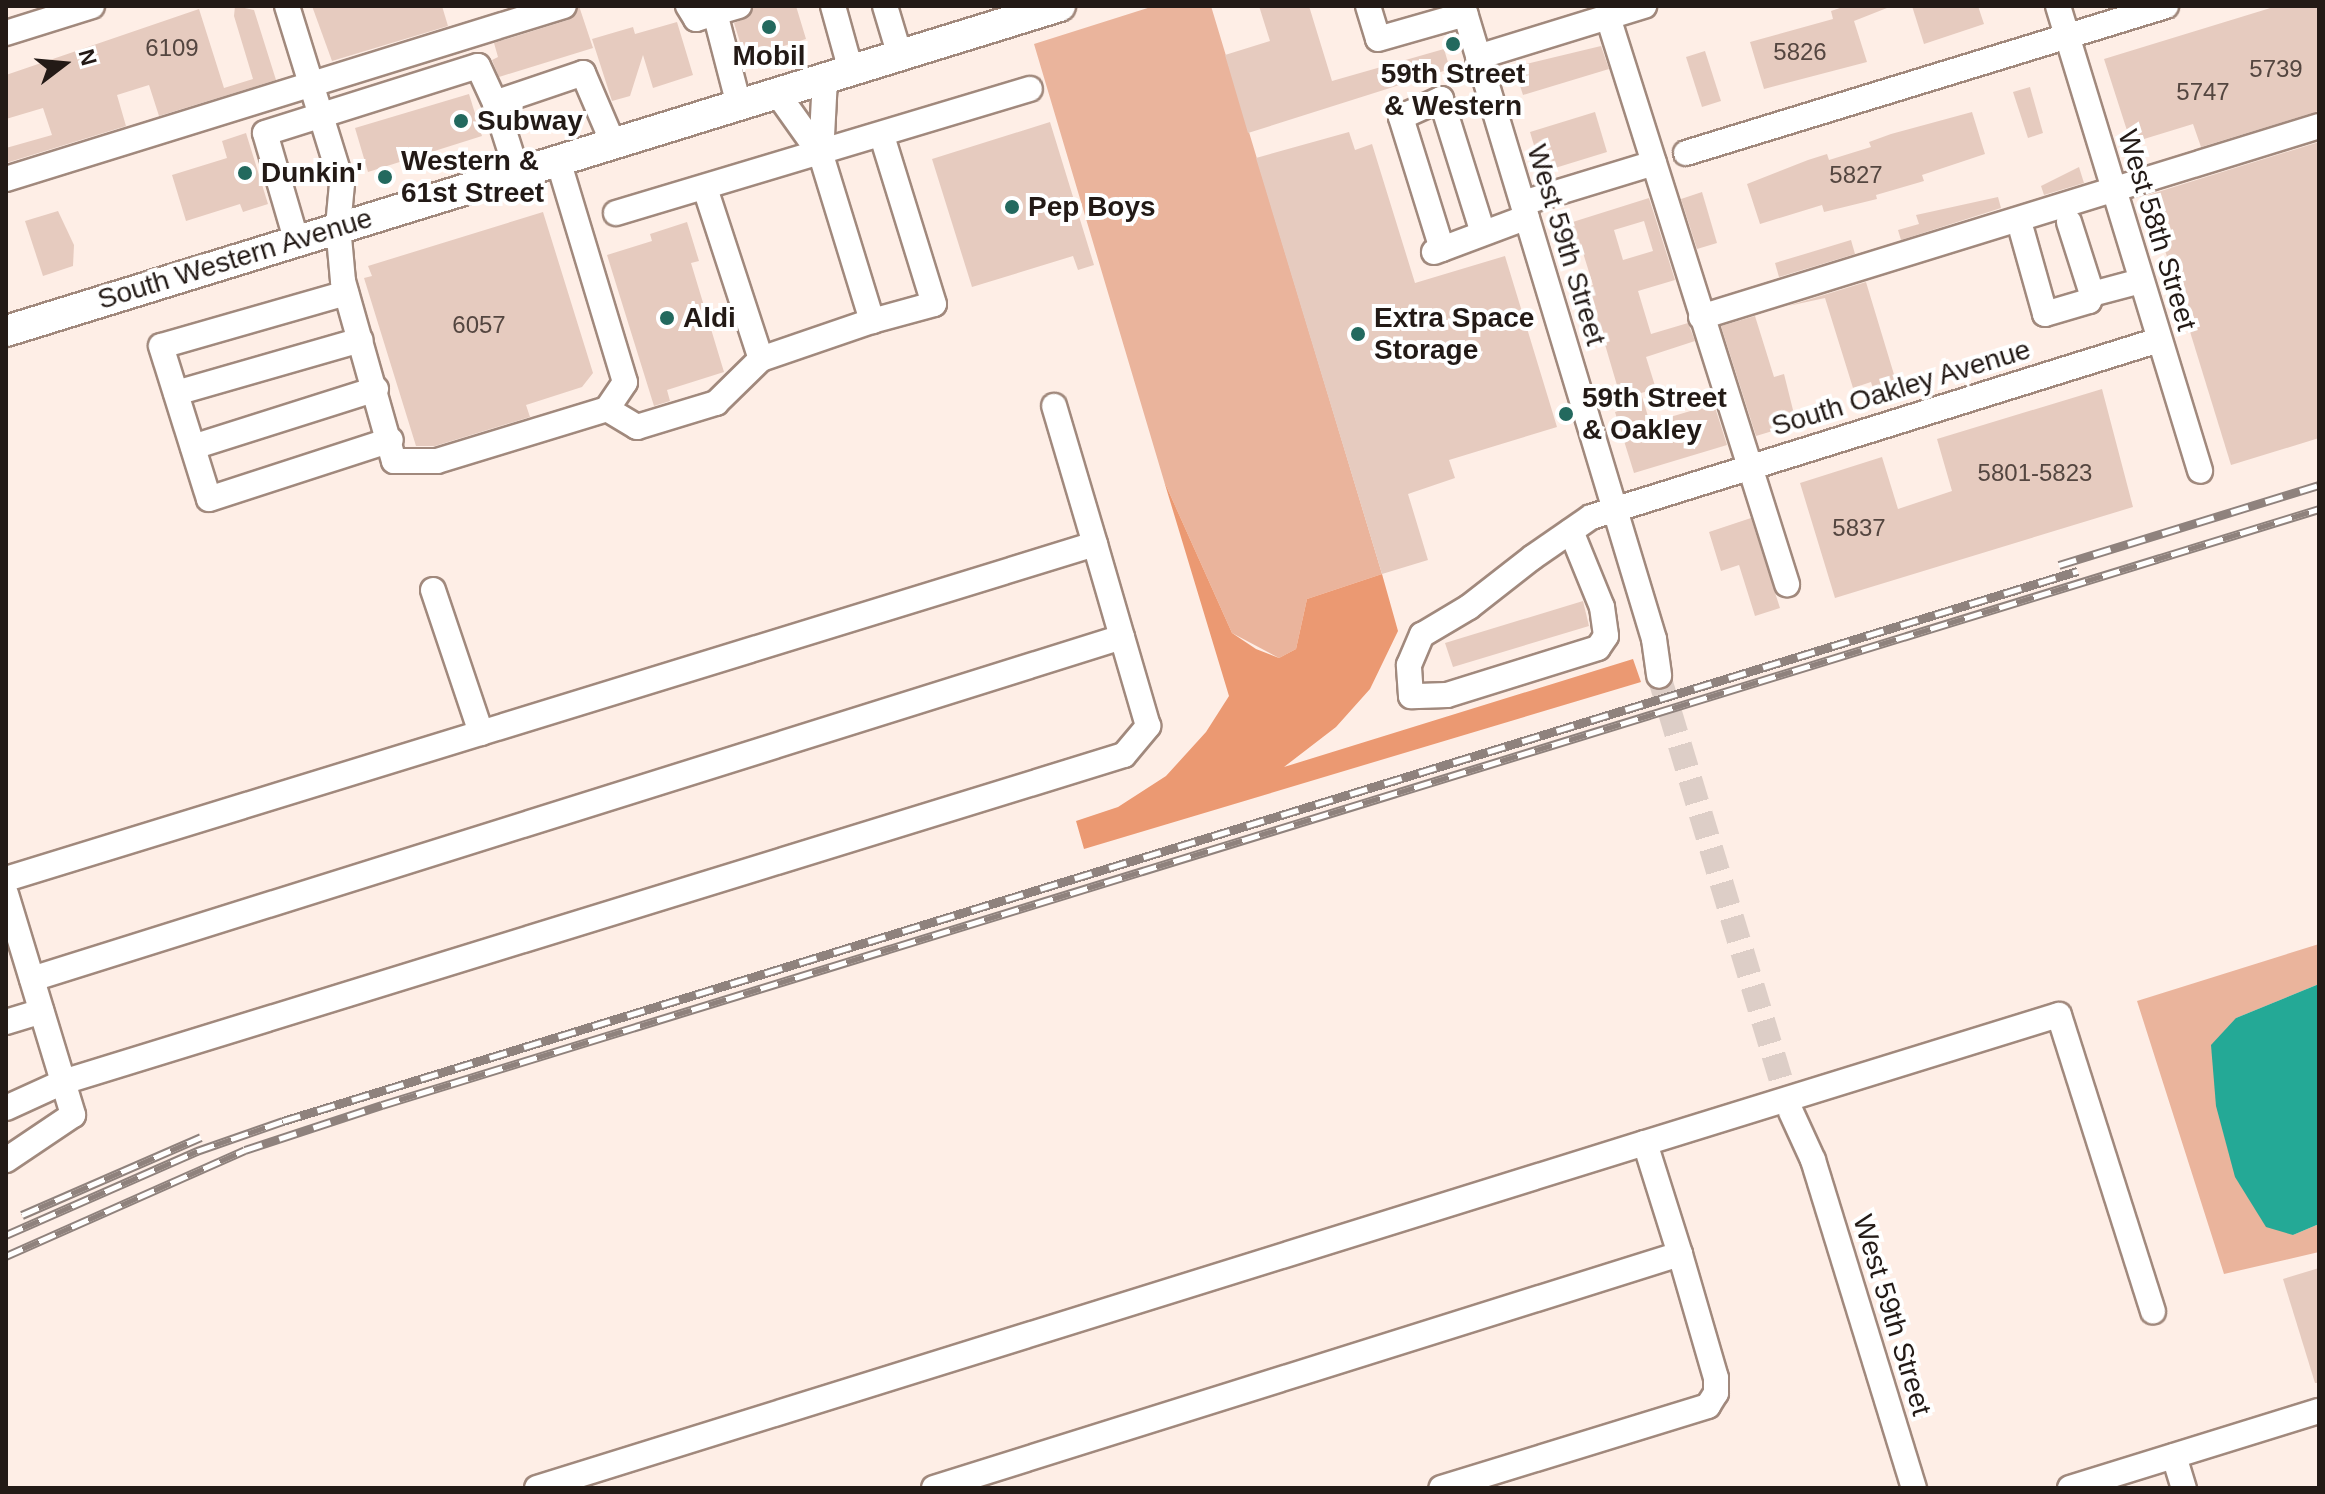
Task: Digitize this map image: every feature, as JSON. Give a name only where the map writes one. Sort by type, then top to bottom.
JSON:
[{"type":"main road","name":"South Western Avenue","points":[[6,331],[338,226],[1060,6]]},
{"type":"street","points":[[6,33],[92,6]]},
{"type":"street","points":[[287,6],[342,184],[338,226],[346,293],[393,450]]},
{"type":"street","points":[[6,179],[564,6]]},
{"type":"street","points":[[688,6],[696,19],[739,6]]},
{"type":"street","points":[[821,155],[838,75],[833,6]]},
{"type":"street","points":[[885,6],[900,56]]},
{"type":"street","points":[[1368,6],[1378,39],[1414,17],[1465,10]]},
{"type":"street","points":[[1478,57],[1644,6]]},
{"type":"street","name":"West 58th Street","points":[[2058,6],[2200,471]]},
{"type":"street","points":[[1686,153],[2166,6]]},
{"type":"street","name":"West 59th Street","points":[[1465,10],[1665,674]]},
{"type":"street","points":[[715,13],[739,105]]},
{"type":"street","points":[[1608,17],[1787,584]]},
{"type":"street","points":[[296,239],[265,133],[320,113],[478,66],[495,103],[517,172]]},
{"type":"street","points":[[495,103],[583,73],[613,143]]},
{"type":"street","points":[[616,213],[821,155],[1030,89]]},
{"type":"street","points":[[777,93],[821,155],[872,321]]},
{"type":"street","points":[[1483,233],[1441,99],[1401,117],[1438,250],[1483,233],[1525,210],[1654,163]]},
{"type":"street","points":[[1701,317],[2319,126]]},
{"type":"street","points":[[607,409],[637,427],[716,403],[761,359],[872,321],[934,304],[882,136]]},
{"type":"street","points":[[346,293],[161,346],[209,499],[393,450],[437,461],[607,409],[625,382],[558,160]]},
{"type":"street","points":[[705,188],[761,359]]},
{"type":"street","points":[[2022,232],[2045,314],[2089,301],[2092,294],[2069,222]]},
{"type":"street","points":[[2092,294],[2141,281]]},
{"type":"street","points":[[176,393],[361,340]]},
{"type":"street","name":"South Oakley Avenue","points":[[1571,531],[1602,607],[1606,636],[1598,648],[1447,695],[1411,696],[1409,665],[1422,635],[1469,607],[1571,531],[1614,507],[2159,340]]},
{"type":"street","points":[[193,447],[376,389]]},
{"type":"street","points":[[6,1108],[63,1082],[1124,755],[1148,726],[1054,406]]},
{"type":"street","points":[[6,879],[1095,544]]},
{"type":"street","points":[[433,590],[481,733]]},
{"type":"street","points":[[32,979],[1122,637]]},
{"type":"street","points":[[6,894],[73,1115],[6,1160]]},
{"type":"street","points":[[6,1022],[41,1011]]},
{"type":"street","points":[[537,1488],[2059,1015],[2153,1311]]},
{"type":"street","name":"West 59th Street","points":[[1798,1110],[1914,1488]]},
{"type":"street","points":[[1441,1488],[1708,1406],[1716,1393],[1716,1378],[1645,1143]]},
{"type":"street","points":[[934,1488],[1680,1254]]},
{"type":"street","points":[[2070,1488],[2319,1411]]},
{"type":"street","points":[[2174,1456],[2184,1488]]},
{"type":"shaded area","points":[[1154,6],[1211,6],[1382,574],[1307,599],[1296,649],[1279,658],[1232,633],[1164,481],[1034,44]]},
{"type":"shaded area","points":[[1164,481],[1232,633],[1256,649],[1279,658],[1296,649],[1307,599],[1382,574],[1398,631],[1370,689],[1336,727],[1284,767],[1633,659],[1641,682],[1084,849],[1076,821],[1118,807],[1166,776],[1206,732],[1229,696]]},
{"type":"shaded area","points":[[2319,944],[2319,984],[2236,1018],[2293,1235],[2319,1224],[2319,1252],[2224,1274],[2137,1001]]},
{"type":"water","points":[[2319,984],[2319,1224],[2293,1235],[2266,1227],[2235,1177],[2216,1106],[2211,1045],[2236,1018]]},
{"type":"building","points":[[235,6],[254,10],[276,80],[159,116],[149,85],[117,95],[126,126],[6,163],[6,148],[52,135],[43,108],[6,119],[6,75],[199,9],[224,88],[253,79],[234,16]]},
{"type":"building","points":[[312,6],[442,6],[448,26],[332,61]]},
{"type":"building","points":[[579,6],[593,48],[499,77],[492,60],[498,57],[494,43],[568,20]]},
{"type":"building","name":"Mobil","points":[[754,6],[796,6],[806,39],[745,58],[734,23],[749,17]]},
{"type":"building","points":[[1259,6],[1309,6],[1332,81],[1444,49],[1450,69],[1248,133],[1225,55],[1270,41]]},
{"type":"building","points":[[1846,6],[1892,6],[1854,21],[1867,62],[1764,89],[1750,42],[1833,19],[1831,11]]},
{"type":"building","points":[[1912,6],[1978,6],[1984,24],[1924,44]]},
{"type":"building","points":[[2277,6],[2319,6],[2319,111],[2201,147],[2193,124],[2131,143],[2104,59]]},
{"type":"building","points":[[677,22],[693,75],[653,88],[643,55],[630,96],[612,101],[592,39],[633,27],[635,34]]},
{"type":"building","points":[[1601,46],[1609,69],[1523,95],[1514,67]]},
{"type":"building","points":[[1705,51],[1721,101],[1702,107],[1686,57]]},
{"type":"building","points":[[2030,87],[2043,133],[2028,138],[2013,92]]},
{"type":"building","points":[[469,94],[482,136],[368,172],[355,128]]},
{"type":"building","points":[[1595,112],[1607,152],[1542,172],[1530,132]]},
{"type":"building","points":[[1972,112],[1985,154],[1922,175],[1924,181],[1876,195],[1877,199],[1824,212],[1822,205],[1760,224],[1747,184],[1808,160],[1827,154],[1829,160],[1871,147],[1869,142],[1891,134]]},
{"type":"building","name":"Pep Boys","points":[[1050,122],[1094,265],[1078,270],[1073,256],[972,287],[932,159]]},
{"type":"building","name":"Extra Space Storage","points":[[1349,132],[1355,150],[1372,144],[1415,283],[1505,256],[1557,427],[1449,460],[1455,478],[1408,494],[1428,560],[1382,574],[1256,158]]},
{"type":"building","points":[[246,133],[268,204],[243,212],[240,204],[186,221],[172,175],[227,158],[222,141]]},
{"type":"building","points":[[2319,142],[2319,438],[2231,465],[2148,195]]},
{"type":"building","points":[[2079,167],[2084,183],[2044,195],[2041,186]]},
{"type":"building","points":[[1702,192],[1717,243],[1697,249],[1681,199]]},
{"type":"building","points":[[1998,197],[2001,208],[1901,240],[1898,230],[1919,224],[1916,215]]},
{"type":"building","points":[[1649,198],[1675,280],[1638,291],[1651,334],[1688,323],[1695,341],[1646,357],[1656,389],[1641,393],[1650,423],[1714,404],[1727,445],[1634,473],[1615,412],[1624,409],[1588,287],[1593,285],[1580,243],[1566,247],[1560,226]],"holes":[[[1644,221],[1653,251],[1623,260],[1614,230]]]},
{"type":"building","points":[[58,211],[74,245],[73,266],[43,276],[25,221]]},
{"type":"building","points":[[543,212],[593,373],[582,387],[526,405],[530,417],[435,446],[416,446],[364,278],[372,276],[368,266]]},
{"type":"building","name":"Aldi","points":[[687,222],[699,261],[691,263],[724,372],[667,390],[670,401],[654,406],[607,255],[652,241],[650,234]]},
{"type":"building","points":[[1851,240],[1855,254],[1779,277],[1775,263]]},
{"type":"building","points":[[1866,282],[1899,391],[1876,399],[1871,382],[1853,388],[1825,298],[1788,306]]},
{"type":"building","points":[[1755,316],[1774,377],[1784,374],[1795,418],[1787,420],[1789,426],[1756,436],[1721,326]]},
{"type":"building","points":[[2102,389],[2133,507],[1835,598],[1800,483],[1882,457],[1898,509],[1952,491],[1937,439]]},
{"type":"building","points":[[1751,518],[1780,608],[1755,616],[1739,565],[1721,571],[1709,532]]},
{"type":"building","points":[[1583,601],[1589,626],[1453,667],[1445,643]]},
{"type":"building","points":[[2319,1268],[2319,1383],[2315,1383],[2283,1279]]},
{"type":"tunnel","points":[[1659,676],[1791,1112]]},
{"type":"railway","points":[[2059,565],[2319,485]]},
{"type":"railway","points":[[6,1256],[245,1150],[382,1105],[2319,509]]},
{"type":"railway","points":[[6,1235],[197,1151],[283,1121],[2078,571]]},
{"type":"railway","points":[[22,1215],[201,1137]]},
{"type":"place","name":"Mobil","points":[[769,27]]},
{"type":"place","name":"59th Street & Western","points":[[1453,44]]},
{"type":"place","name":"Subway","points":[[461,121]]},
{"type":"place","name":"Dunkin'","points":[[245,173]]},
{"type":"place","name":"Western & 61st Street","points":[[385,177]]},
{"type":"place","name":"Pep Boys","points":[[1012,207]]},
{"type":"place","name":"Aldi","points":[[667,318]]},
{"type":"place","name":"Extra Space Storage","points":[[1358,334]]},
{"type":"place","name":"59th Street & Oakley","points":[[1566,414]]}]
